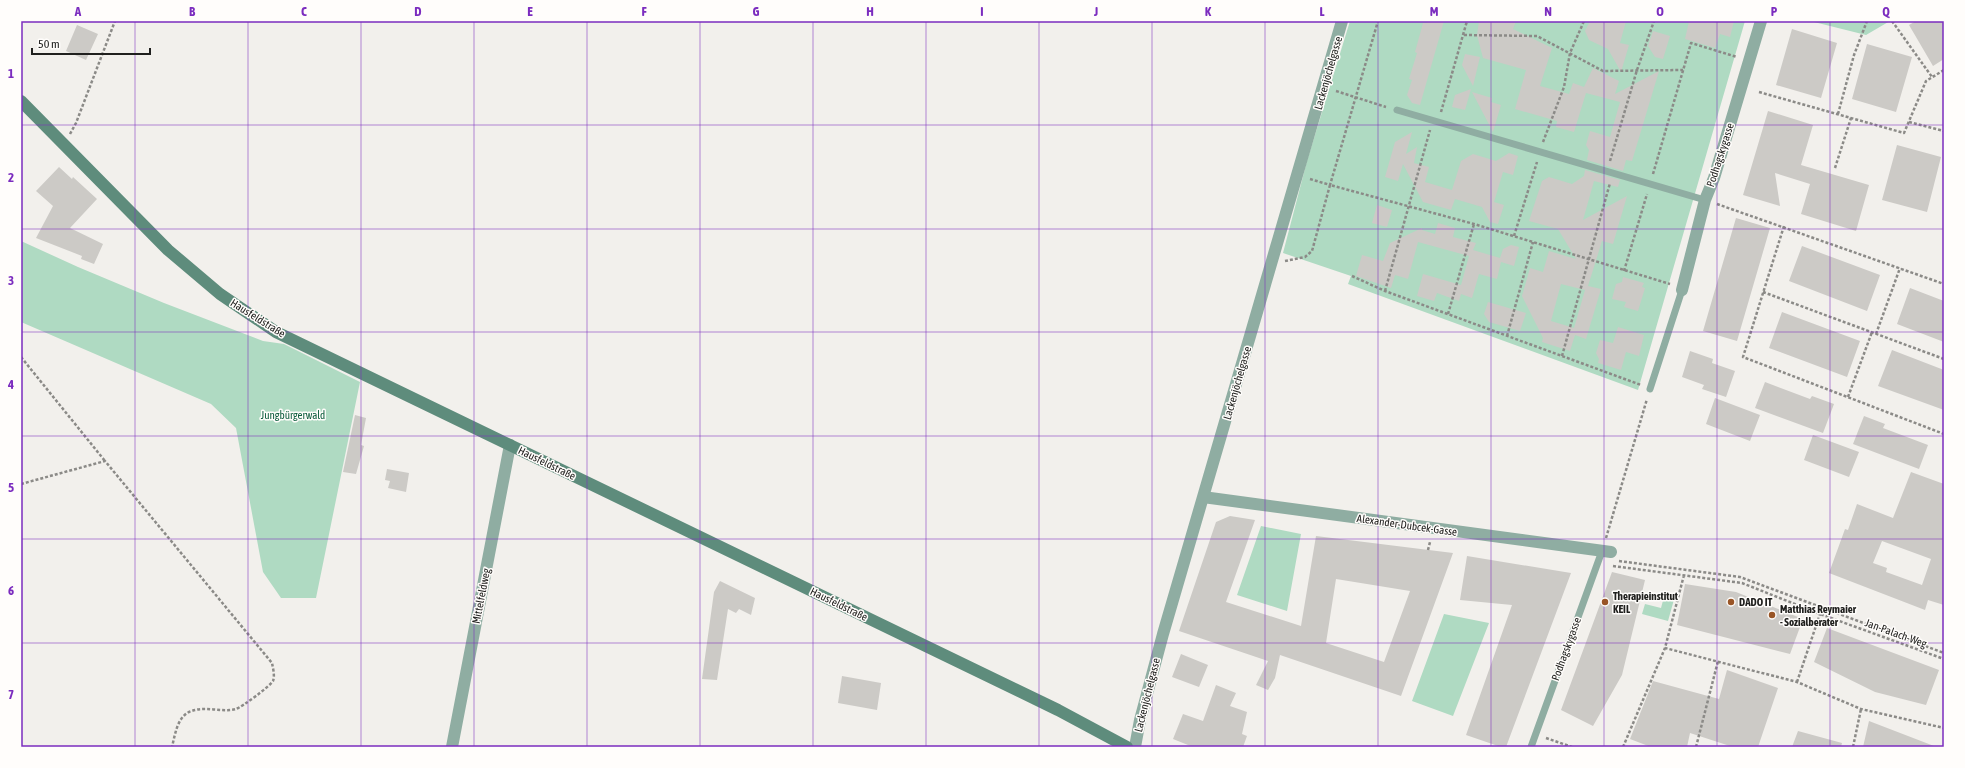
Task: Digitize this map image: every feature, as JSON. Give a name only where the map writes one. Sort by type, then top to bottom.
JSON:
[{"type":"street","name":"Lackenjöchelgasse","points":[[1136,747],[1140,720],[1161,641],[1324,88],[1342,21]]},
{"type":"street","name":"Podhagskygasse","points":[[1677,288],[1705,200],[1714,178],[1761,21]]},
{"type":"street","name":"Hausfeldstraße","points":[[21,101],[168,250],[226,298],[276,332],[1058,710],[1127,747]]},
{"type":"street","name":"Mittelfeldweg","points":[[452,747],[510,445]]},
{"type":"street","name":"Alexander-Dubcek-Gasse","points":[[1203,497],[1606,552]]},
{"type":"lane","points":[[1397,110],[1540,150],[1705,200]]},
{"type":"lane","points":[[1650,389],[1677,288]]},
{"type":"lane","name":"Podhagskygasse","points":[[1531,747],[1597,564],[1606,552]]},
{"type":"path","points":[[64,144],[76,123],[115,21]]},
{"type":"path","points":[[1272,263],[1305,257],[1312,251],[1378,21]]},
{"type":"path","points":[[1385,291],[1435,121],[1464,35],[1467,21]]},
{"type":"path","points":[[1514,236],[1540,150],[1564,87],[1570,53],[1584,21]]},
{"type":"path","points":[[1562,356],[1589,258],[1637,70],[1654,21]]},
{"type":"path","points":[[1838,114],[1854,55],[1868,21]]},
{"type":"path","points":[[1892,21],[1932,77]]},
{"type":"path","points":[[1464,35],[1537,36],[1603,71],[1683,70]]},
{"type":"path","points":[[1624,271],[1691,43],[1737,57]]},
{"type":"path","points":[[1759,92],[1904,133],[1926,81],[1944,70]]},
{"type":"path","points":[[1324,88],[1397,110]]},
{"type":"path","points":[[1835,168],[1851,118]]},
{"type":"path","points":[[1909,122],[1944,131]]},
{"type":"path","points":[[1297,176],[1410,205],[1589,258],[1677,288]]},
{"type":"path","points":[[1705,200],[1784,226],[1944,284]]},
{"type":"path","points":[[1448,314],[1474,224]]},
{"type":"path","points":[[1784,226],[1743,357],[1944,434]]},
{"type":"path","points":[[1507,336],[1533,242]]},
{"type":"path","points":[[1876,334],[1900,268]]},
{"type":"path","points":[[1352,276],[1385,291],[1637,384]]},
{"type":"path","points":[[1763,292],[1944,359]]},
{"type":"path","points":[[1848,397],[1872,332]]},
{"type":"path","points":[[21,357],[105,461],[272,662],[273,680],[237,709],[201,709],[189,712],[181,719],[172,747]]},
{"type":"path","points":[[1606,552],[1650,389]]},
{"type":"path","points":[[21,484],[105,461]]},
{"type":"path","points":[[1428,550],[1430,541]]},
{"type":"path","name":"Jan-Palach-Weg","points":[[1597,564],[1742,583],[1820,614],[1944,659]]},
{"type":"path","points":[[1622,747],[1665,648],[1684,575]]},
{"type":"path","points":[[1797,682],[1820,614]]},
{"type":"path","points":[[1665,648],[1797,682],[1861,709],[1944,728]]},
{"type":"path","points":[[1696,747],[1718,661]]},
{"type":"path","points":[[1853,747],[1861,709]]},
{"type":"path","points":[[1543,737],[1572,747]]},
{"type":"green space","points":[[1350,21],[1745,21],[1638,390],[1348,284],[1351,276],[1283,253],[1307,161]]},
{"type":"green space","points":[[1810,21],[1890,21],[1866,35]]},
{"type":"green space","name":"Jungbürgerwald","points":[[21,241],[164,303],[263,341],[284,344],[360,382],[316,598],[281,598],[263,572],[236,428],[211,404],[21,322]]},
{"type":"green space","points":[[1261,526],[1301,534],[1287,611],[1237,595]]},
{"type":"green space","points":[[1665,593],[1675,596],[1668,621],[1642,614],[1645,604],[1661,608]]},
{"type":"green space","points":[[1444,614],[1489,623],[1453,716],[1412,701]]},
{"type":"building","points":[[1428,21],[1444,21],[1420,105],[1412,103],[1407,95],[1412,80],[1409,79],[1417,53],[1415,52],[1423,23],[1427,23]]},
{"type":"building","points":[[1479,21],[1516,21],[1513,29],[1552,48],[1540,86],[1569,94],[1573,83],[1584,87],[1593,68],[1619,81],[1615,94],[1659,71],[1632,161],[1626,160],[1623,171],[1587,160],[1589,150],[1586,145],[1590,131],[1610,137],[1620,102],[1586,93],[1574,132],[1556,127],[1557,121],[1515,109],[1526,70],[1483,58],[1477,35]]},
{"type":"building","points":[[1590,21],[1626,21],[1620,43],[1629,45],[1621,72],[1608,49],[1589,40],[1585,31]]},
{"type":"building","points":[[1689,21],[1734,21],[1730,37],[1720,34],[1715,48],[1685,39]]},
{"type":"building","points":[[1916,21],[1944,21],[1944,59],[1933,66],[1909,25]]},
{"type":"building","points":[[77,25],[98,34],[86,60],[66,51]]},
{"type":"building","points":[[1792,29],[1837,43],[1821,98],[1776,85]]},
{"type":"building","points":[[1653,31],[1670,36],[1663,59],[1655,57],[1648,46]]},
{"type":"building","points":[[1867,44],[1912,57],[1896,112],[1852,99]]},
{"type":"building","points":[[1465,54],[1480,57],[1473,86],[1462,65]]},
{"type":"building","points":[[1471,89],[1465,110],[1452,107],[1455,95]]},
{"type":"building","points":[[1472,92],[1492,98],[1491,102],[1501,105],[1493,132]]},
{"type":"building","points":[[1768,111],[1813,125],[1801,165],[1869,185],[1856,231],[1801,214],[1810,184],[1775,173],[1780,206],[1743,195]]},
{"type":"building","points":[[1412,132],[1406,154],[1417,147],[1414,163],[1429,167],[1425,182],[1452,190],[1461,161],[1473,154],[1496,161],[1509,153],[1518,156],[1513,175],[1503,172],[1494,202],[1504,205],[1498,224],[1490,222],[1482,207],[1455,199],[1451,210],[1423,202],[1403,164],[1398,181],[1385,177],[1395,142]]},
{"type":"building","points":[[1897,145],[1941,157],[1927,212],[1882,200]]},
{"type":"building","points":[[59,167],[72,179],[73,177],[97,199],[70,228],[103,244],[94,264],[81,259],[82,256],[36,238],[53,206],[36,191]]},
{"type":"building","points":[[1585,170],[1620,180],[1618,187],[1594,181],[1583,220],[1627,196],[1613,244],[1602,241],[1588,286],[1601,289],[1586,339],[1575,335],[1570,351],[1542,342],[1543,338],[1522,296],[1530,268],[1543,272],[1549,251],[1576,259],[1558,229],[1529,221],[1542,181],[1549,177],[1572,184],[1584,176]],"holes":[[[1561,284],[1585,290],[1574,328],[1551,321]]]},
{"type":"building","points":[[1377,205],[1392,210],[1387,227],[1372,223]]},
{"type":"building","points":[[1736,218],[1770,228],[1737,341],[1703,331]]},
{"type":"building","points":[[1438,223],[1455,228],[1453,237],[1476,243],[1473,250],[1500,258],[1503,249],[1511,245],[1519,247],[1514,266],[1501,262],[1497,279],[1479,274],[1472,298],[1461,294],[1459,301],[1437,293],[1434,301],[1417,296],[1423,274],[1461,285],[1469,256],[1418,242],[1408,279],[1395,275],[1391,288],[1356,276],[1362,255],[1383,261],[1390,243],[1422,228],[1422,230],[1435,234]]},
{"type":"building","points":[[1802,246],[1880,275],[1867,311],[1789,281]]},
{"type":"building","points":[[1623,277],[1644,283],[1642,287],[1645,288],[1638,311],[1624,307],[1626,302],[1612,299],[1616,284],[1622,282]]},
{"type":"building","points":[[1910,288],[1944,301],[1944,342],[1897,324]]},
{"type":"building","points":[[1488,302],[1526,313],[1520,331],[1489,322],[1484,314]]},
{"type":"building","points":[[1782,312],[1860,341],[1847,377],[1769,348]]},
{"type":"building","points":[[1618,327],[1644,335],[1639,356],[1626,352],[1621,370],[1598,363],[1599,359],[1596,353],[1600,340],[1613,343]]},
{"type":"building","points":[[1892,350],[1944,370],[1944,410],[1878,386]]},
{"type":"building","points":[[1690,351],[1713,359],[1712,363],[1735,371],[1726,397],[1702,389],[1704,385],[1682,377]]},
{"type":"building","points":[[1765,382],[1810,399],[1812,396],[1834,404],[1823,433],[1755,408]]},
{"type":"building","points":[[1715,398],[1760,415],[1750,441],[1706,424]]},
{"type":"building","points":[[355,415],[366,418],[361,445],[364,446],[356,474],[343,472]]},
{"type":"building","points":[[1864,416],[1885,424],[1883,428],[1928,445],[1919,469],[1853,444]]},
{"type":"building","points":[[1813,435],[1859,452],[1849,477],[1804,460]]},
{"type":"building","points":[[387,469],[409,473],[406,492],[388,488],[390,481],[385,480]]},
{"type":"building","points":[[1911,472],[1944,484],[1944,605],[1928,600],[1925,610],[1829,573],[1845,529],[1848,530],[1857,504],[1893,518]],"holes":[[[1882,541],[1931,559],[1922,585],[1886,572],[1887,568],[1873,563]]]},
{"type":"building","points":[[1230,516],[1255,520],[1226,602],[1301,626],[1316,536],[1453,553],[1401,696],[1280,655],[1275,678],[1268,690],[1256,685],[1268,661],[1179,631],[1216,522]],"holes":[[[1336,579],[1410,591],[1384,662],[1326,643]]]},
{"type":"building","points":[[1467,556],[1571,573],[1506,747],[1501,747],[1466,735],[1512,605],[1460,600]]},
{"type":"building","points":[[1612,572],[1645,580],[1622,675],[1593,726],[1561,710]]},
{"type":"building","points":[[720,581],[755,598],[751,615],[739,609],[736,613],[728,609],[717,680],[702,679],[714,592]]},
{"type":"building","points":[[1685,584],[1736,592],[1803,619],[1790,654],[1677,625]]},
{"type":"building","points":[[1827,628],[1939,670],[1926,705],[1875,692],[1814,662]]},
{"type":"building","points":[[1181,654],[1208,665],[1199,687],[1172,677]]},
{"type":"building","points":[[1727,670],[1778,688],[1758,747],[1733,747],[1690,733],[1687,747],[1651,747],[1630,739],[1653,681],[1719,699]]},
{"type":"building","points":[[842,676],[881,683],[877,710],[838,703]]},
{"type":"building","points":[[1216,685],[1236,693],[1230,706],[1247,712],[1242,734],[1247,736],[1243,747],[1193,747],[1173,739],[1183,714],[1203,721]]},
{"type":"building","points":[[1869,721],[1934,746],[1934,747],[1863,747]]},
{"type":"building","points":[[1798,731],[1842,743],[1841,747],[1792,747]]},
{"type":"place","name":"Therapieinstitut KEIL","points":[[1605,602]]},
{"type":"place","name":"DADO IT","points":[[1731,602]]},
{"type":"place","name":"Matthias Reymaier - Sozialberater","points":[[1772,615]]}]
